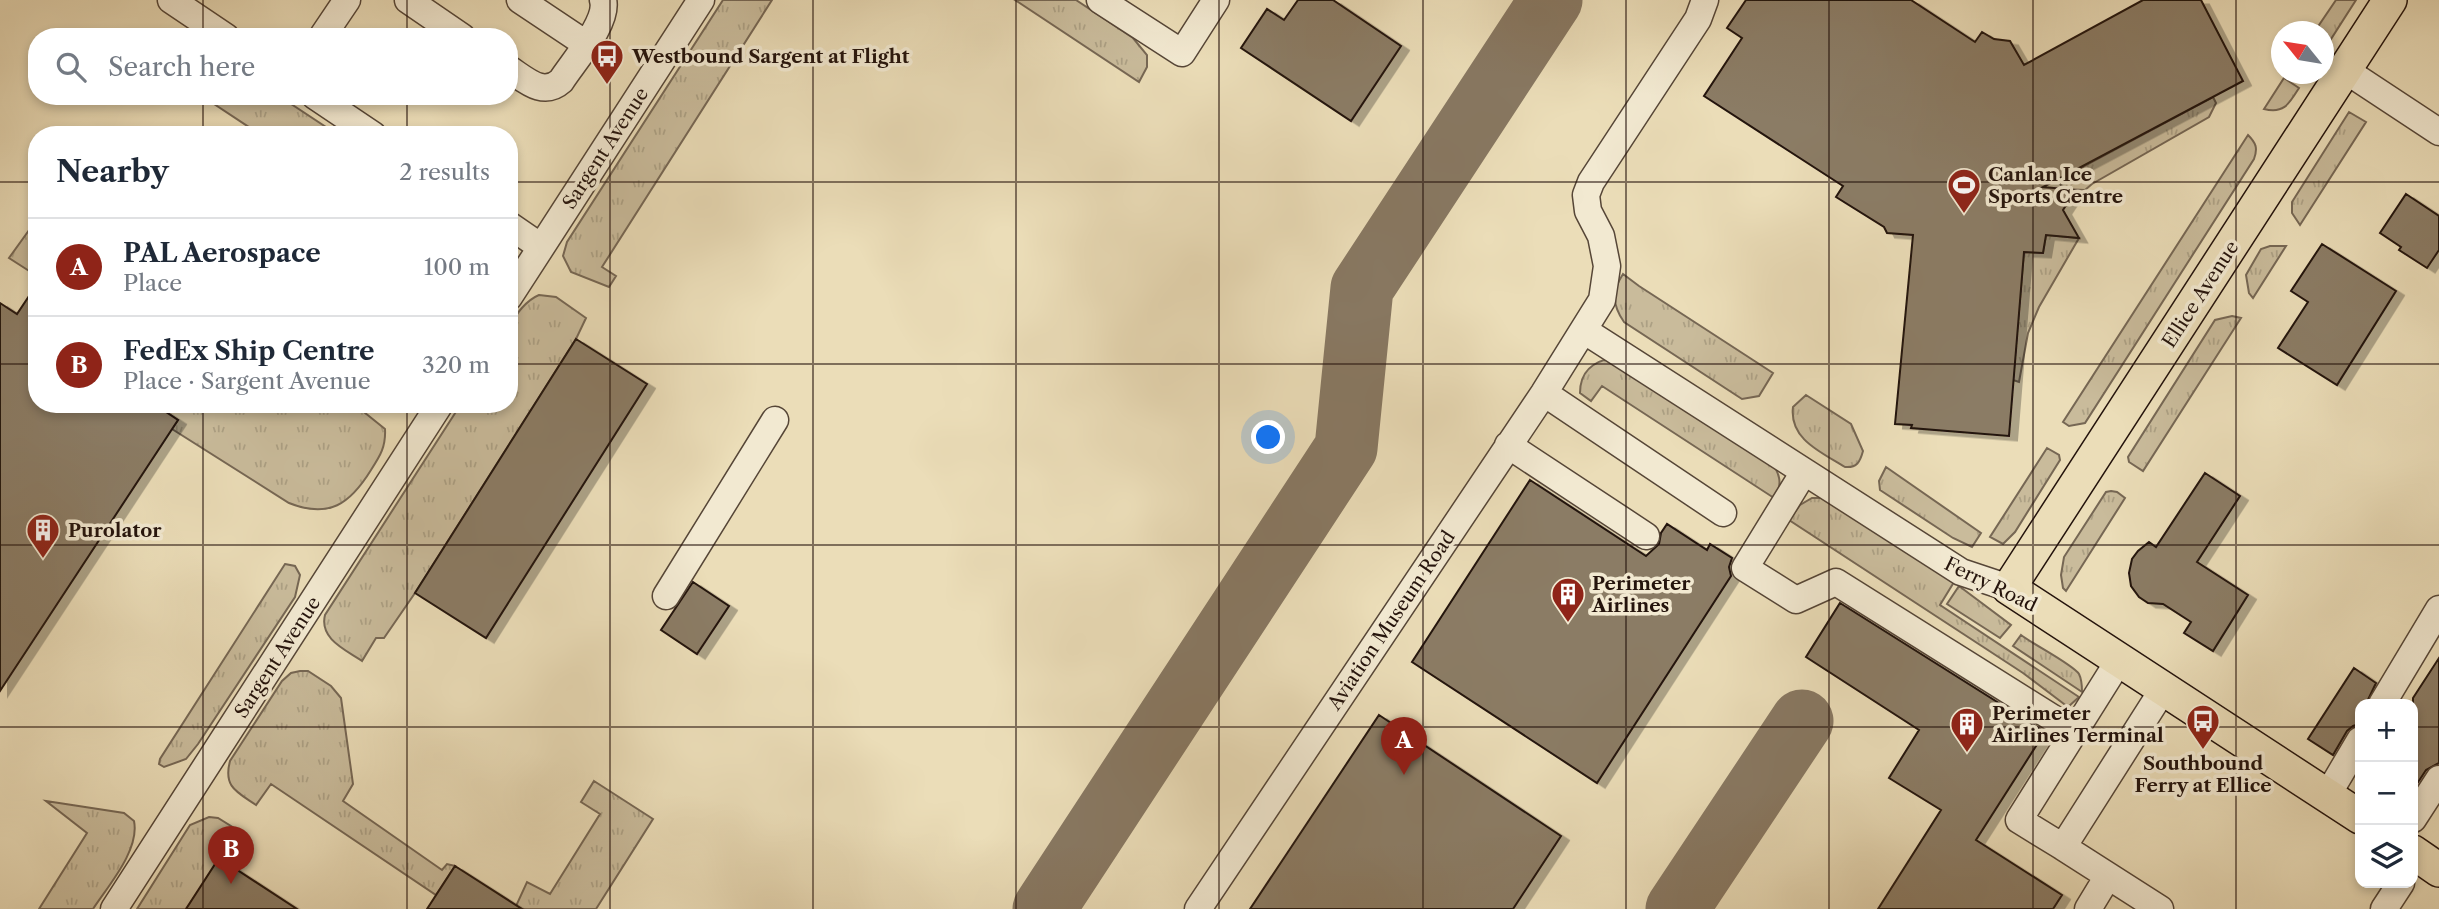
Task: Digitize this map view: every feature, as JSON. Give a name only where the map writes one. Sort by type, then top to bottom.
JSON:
[{"type":"main road","name":"Ellice Avenue","points":[[2009,588],[2390,0]]},
{"type":"main road","name":"Ferry Road","points":[[2009,588],[2355,814]]},
{"type":"street","points":[[171,0],[213,28]]},
{"type":"street","points":[[328,28],[347,0]]},
{"type":"street","points":[[408,0],[449,28]]},
{"type":"street","points":[[520,0],[586,44]]},
{"type":"street","points":[[518,75],[545,89],[554,87],[561,81],[604,16],[603,0]]},
{"type":"street","name":"Sargent Avenue","points":[[518,283],[701,0]]},
{"type":"street","points":[[1100,0],[1182,53],[1216,0]]},
{"type":"street","name":"Aviation Museum Road","points":[[1198,909],[1585,331],[1602,300],[1607,266],[1601,236],[1588,211],[1586,195],[1591,182],[1698,19],[1705,0]]},
{"type":"street","points":[[2345,70],[2439,132]]},
{"type":"street","points":[[328,105],[360,126]]},
{"type":"street","points":[[518,231],[541,247]]},
{"type":"street","name":"Ferry Road","points":[[1585,331],[1961,572],[2009,588]]},
{"type":"street","points":[[1544,393],[1723,513]]},
{"type":"street","name":"Sargent Avenue","points":[[114,909],[434,413]]},
{"type":"street","points":[[666,596],[775,419]]},
{"type":"street","points":[[1508,445],[1646,536]]},
{"type":"street","points":[[1804,472],[1745,568],[1796,600],[1836,582],[2074,732]]},
{"type":"street","points":[[2386,699],[2432,636],[2439,609]]},
{"type":"street","points":[[2120,659],[2019,820],[2160,909]]},
{"type":"street","points":[[2063,847],[2164,688]]},
{"type":"street","points":[[2327,796],[2355,748]]},
{"type":"street","points":[[2418,811],[2439,779]]},
{"type":"street","points":[[2088,909],[2108,876]]},
{"type":"street","points":[[2384,909],[2400,888]]},
{"type":"green space","points":[[723,0],[772,0],[602,267],[616,276],[609,287],[571,272],[563,256],[567,242]]},
{"type":"green space","points":[[1015,0],[1076,0],[1133,38],[1147,55],[1147,67],[1139,82]]},
{"type":"green space","points":[[2336,0],[2356,0],[2334,34],[2334,21],[2322,21]]},
{"type":"green space","points":[[2280,84],[2293,84],[2299,88],[2289,103],[2281,109],[2264,109]]},
{"type":"green space","points":[[2213,97],[2216,103],[2209,117],[2085,190],[2063,189],[2058,180]]},
{"type":"green space","points":[[216,105],[293,105],[324,126],[247,126]]},
{"type":"green space","points":[[2349,112],[2366,122],[2300,225],[2292,213],[2292,202]]},
{"type":"green space","points":[[2248,135],[2256,146],[2254,159],[2085,423],[2069,426],[2063,422]]},
{"type":"green space","points":[[28,232],[28,270],[9,258]]},
{"type":"green space","points":[[2046,235],[2079,238],[2039,307],[2028,333],[2019,382],[2013,380],[2024,252],[2043,253]]},
{"type":"green space","points":[[2286,246],[2253,298],[2249,293],[2246,275],[2261,249]]},
{"type":"green space","points":[[1623,274],[1773,373],[1759,396],[1742,399],[1624,322],[1617,310],[1615,298]]},
{"type":"green space","points":[[539,295],[556,297],[586,318],[576,339],[415,593],[384,638],[376,638],[362,661],[330,637],[324,623],[325,615],[455,413],[518,413],[518,313],[530,300]]},
{"type":"green space","points":[[2232,316],[2241,318],[2143,471],[2129,462],[2128,457],[2215,320]]},
{"type":"green space","points":[[1613,358],[1770,460],[1779,478],[1779,488],[1774,498],[1602,386],[1591,401],[1580,393],[1585,373],[1599,362]]},
{"type":"green space","points":[[1806,395],[1851,424],[1863,451],[1855,465],[1845,467],[1817,450],[1801,436],[1793,418],[1793,407]]},
{"type":"green space","points":[[168,413],[365,413],[385,429],[380,456],[355,492],[337,505],[316,509],[289,503],[172,429],[178,420]]},
{"type":"green space","points":[[2047,448],[2059,455],[2060,460],[2015,532],[2003,544],[1990,537]]},
{"type":"green space","points":[[1886,467],[1981,533],[1972,547],[1953,538],[1880,490],[1879,481]]},
{"type":"green space","points":[[2111,491],[2125,498],[2066,591],[2061,575],[2064,557],[2106,492]]},
{"type":"green space","points":[[1812,498],[1828,498],[1954,582],[1940,605],[2079,697],[2068,707],[2023,673],[1789,520],[1800,505]]},
{"type":"green space","points":[[285,564],[295,566],[300,575],[295,597],[186,759],[164,767],[159,764],[160,759]]},
{"type":"green space","points":[[1959,586],[2011,625],[2000,638],[1947,604]]},
{"type":"green space","points":[[2021,635],[2075,670],[2081,678],[2082,692],[2013,646]]},
{"type":"green space","points":[[308,671],[331,686],[341,698],[353,784],[343,801],[442,870],[447,864],[455,866],[436,895],[271,784],[256,805],[233,788],[228,777],[230,761],[282,681],[291,673]]},
{"type":"green space","points":[[594,781],[653,819],[596,909],[521,909],[516,906],[527,882],[550,894],[600,814],[581,802]]},
{"type":"green space","points":[[46,801],[124,813],[134,821],[135,832],[128,856],[93,909],[39,909],[87,833]]},
{"type":"green space","points":[[209,817],[218,818],[239,831],[186,909],[137,909],[190,825]]},
{"type":"building","points":[[1298,0],[1333,0],[1401,46],[1351,121],[1241,48],[1267,9],[1284,20]]},
{"type":"building","name":"Canlan Ice Sports Centre","points":[[1746,0],[1911,0],[1975,42],[1982,32],[1994,39],[2010,41],[2024,65],[2143,0],[2201,0],[2243,81],[2043,187],[2076,190],[2063,210],[2079,238],[2046,235],[2043,253],[2024,252],[2009,436],[1911,428],[1912,425],[1895,424],[1913,235],[1887,233],[1884,227],[1836,197],[1843,186],[1704,96],[1742,38],[1727,28]]},
{"type":"building","points":[[2406,194],[2439,216],[2439,250],[2427,268],[2399,250],[2401,247],[2380,233]]},
{"type":"building","points":[[2322,244],[2396,291],[2337,385],[2278,348],[2308,302],[2291,291]]},
{"type":"building","name":"Purolator","points":[[28,298],[28,413],[168,413],[178,420],[0,691],[0,303],[17,314]]},
{"type":"building","points":[[576,339],[647,384],[486,638],[415,593]]},
{"type":"building","points":[[2205,473],[2240,496],[2197,562],[2248,595],[2213,651],[2184,633],[2191,622],[2163,604],[2148,603],[2139,597],[2131,586],[2129,573],[2132,559],[2138,551],[2149,542],[2156,547]]},
{"type":"building","name":"Perimeter Airlines","points":[[1530,480],[1646,556],[1659,544],[1661,533],[1667,524],[1707,550],[1710,544],[1732,558],[1729,567],[1731,576],[1597,783],[1412,662]]},
{"type":"building","points":[[693,582],[729,606],[697,654],[661,630]]},
{"type":"building","name":"Perimeter Airlines Terminal","points":[[1840,603],[2045,732],[1976,840],[2062,895],[2053,909],[1878,909],[1941,810],[1889,778],[1919,730],[1806,657]]},
{"type":"building","points":[[2439,658],[2439,763],[2426,770],[2418,782],[2418,699],[2413,698]]},
{"type":"building","points":[[2354,668],[2376,683],[2368,699],[2355,699],[2355,725],[2347,731],[2333,755],[2308,739]]},
{"type":"building","points":[[1379,715],[1561,836],[1513,909],[1250,909]]},
{"type":"building","points":[[219,858],[297,909],[186,909]]},
{"type":"building","points":[[455,866],[522,909],[427,909]]},
{"type":"taxiway","points":[[1044,909],[1346,448],[1362,288],[1551,0]]},
{"type":"taxiway","points":[[1677,909],[1802,721]]},
{"type":"place","name":"Westbound Sargent at Flight","points":[[607,86]]},
{"type":"place","name":"Canlan Ice Sports Centre","points":[[1964,215]]},
{"type":"place","name":"Purolator","points":[[43,560]]},
{"type":"place","name":"Perimeter Airlines","points":[[1568,624]]},
{"type":"place","name":"Southbound Ferry at Ellice","points":[[2203,751]]},
{"type":"place","name":"Perimeter Airlines Terminal","points":[[1967,754]]},
{"type":"place","name":"PAL Aerospace","points":[[1404,775]]},
{"type":"place","name":"FedEx Ship Centre","points":[[231,884]]}]
